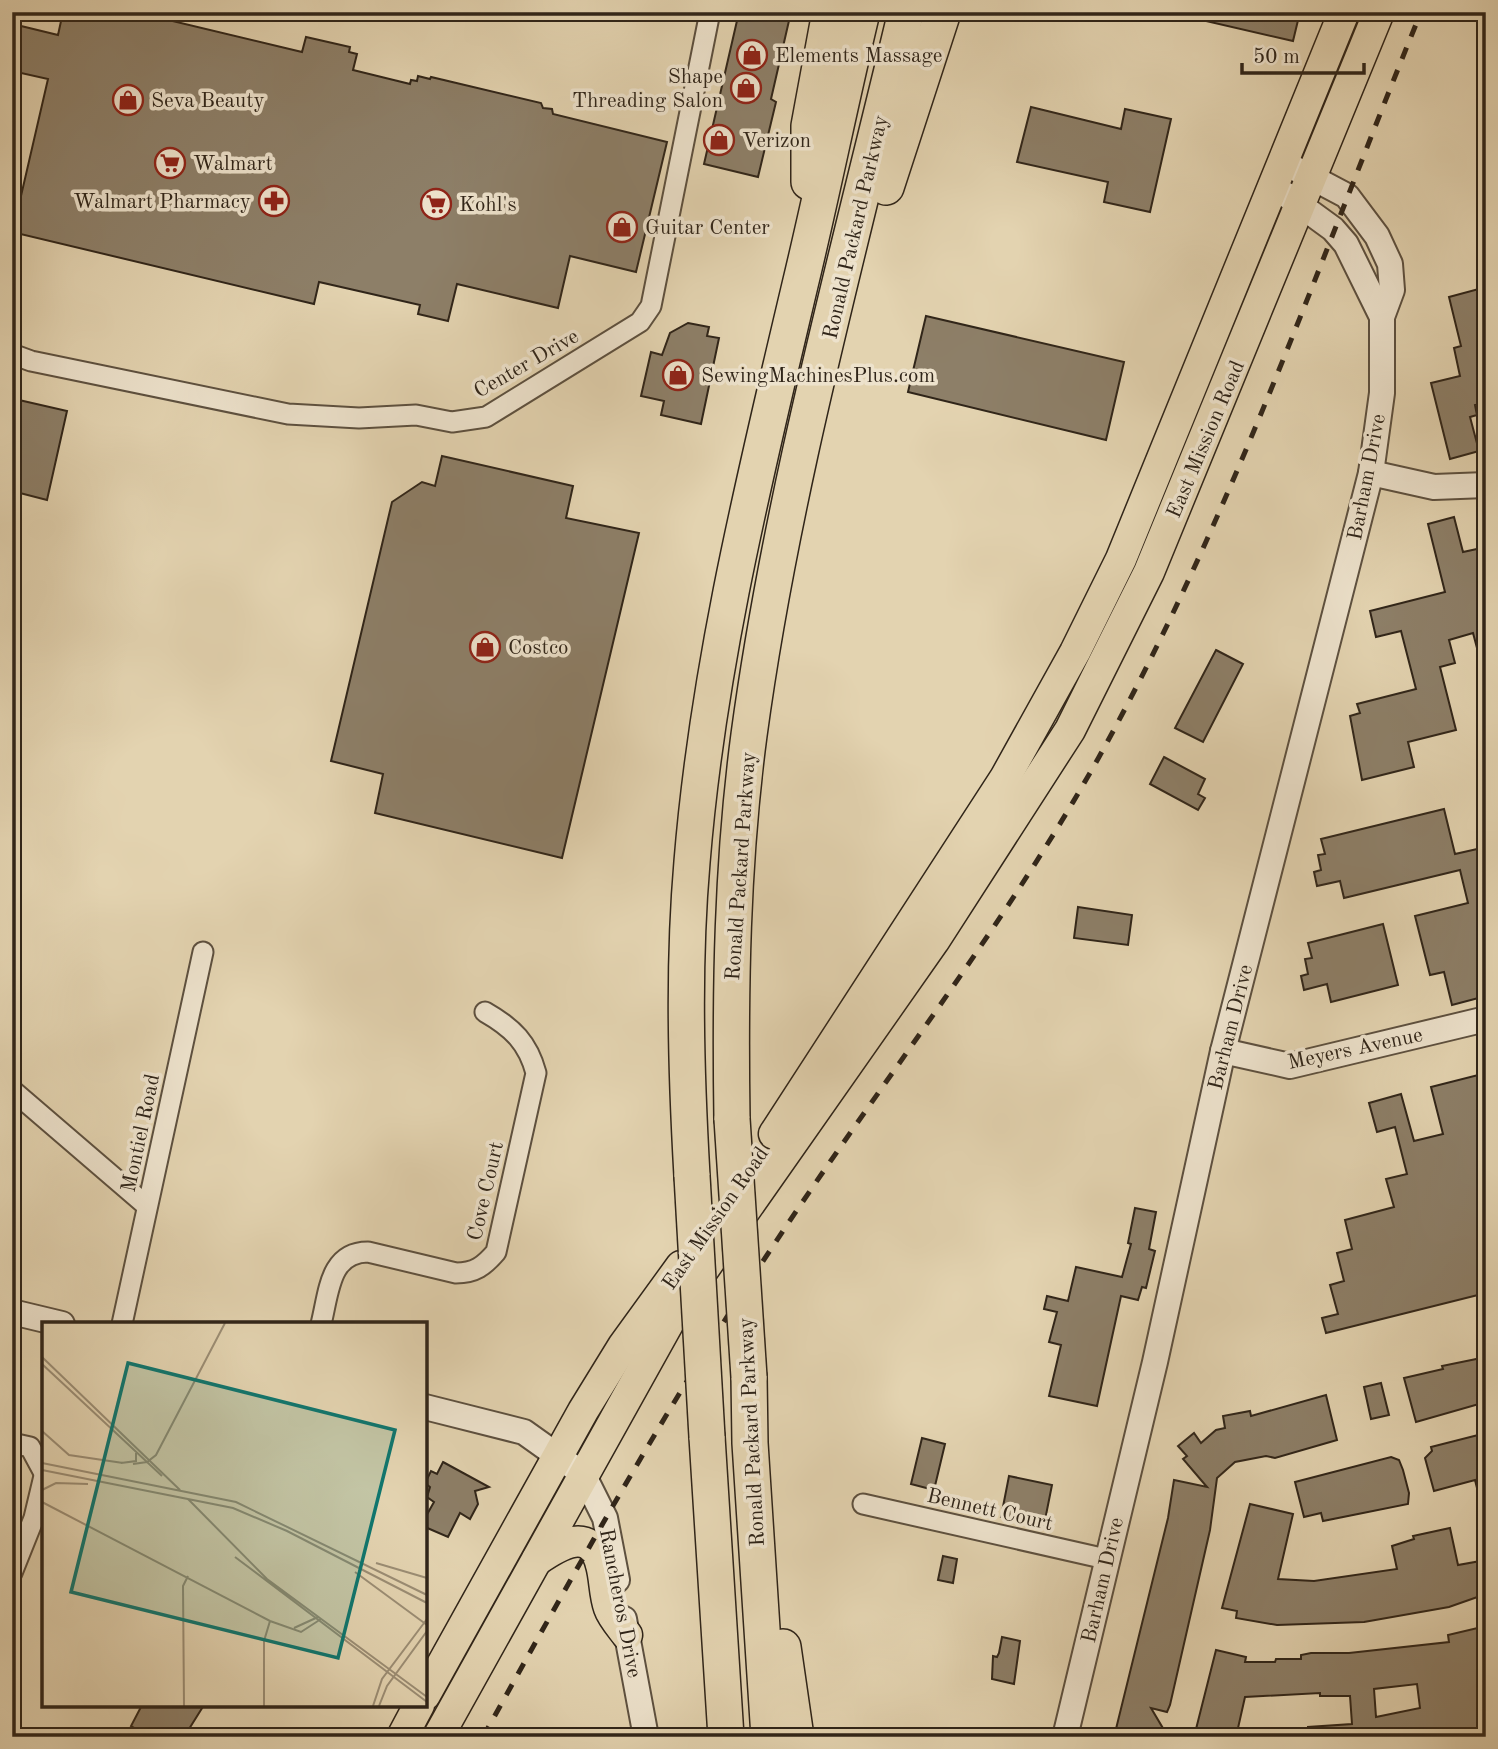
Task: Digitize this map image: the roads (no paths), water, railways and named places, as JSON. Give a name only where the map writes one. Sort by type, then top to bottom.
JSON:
[{"type":"highway","points":[[809,249],[809,126],[830,12]]},
{"type":"highway","name":"Ronald Packard Parkway","points":[[726,1737],[692,1176],[686,1017],[691,876],[699,788],[726,603],[862,12]]},
{"type":"highway","name":"Ronald Packard Parkway","points":[[769,1737],[732,1119],[732,947],[735,876],[749,736],[789,506],[906,12]]},
{"type":"highway","points":[[828,341],[869,241],[943,12]]},
{"type":"highway","points":[[750,1444],[796,1737]]},
{"type":"main road","name":"East Mission Road","points":[[427,1691],[558,1456],[623,1346],[769,1141],[1020,751],[1075,652],[1121,559],[1344,12]]},
{"type":"main road","name":"East Mission Road","points":[[438,1737],[678,1306],[934,941],[1070,730],[1149,572],[1302,206],[1379,12]]},
{"type":"main road","points":[[1020,751],[1028,762],[1030,794]]},
{"type":"main road","points":[[536,1560],[571,1541],[581,1542],[595,1549],[601,1563],[609,1610],[627,1635]]},
{"type":"main road","points":[[402,1737],[418,1707]]},
{"type":"street","name":"Center Drive","points":[[12,354],[22,363],[288,414],[359,418],[416,415],[452,422],[485,416],[640,322],[651,306],[710,12]]},
{"type":"street","name":"Barham Drive","points":[[1065,1737],[1155,1362],[1223,1051],[1371,473],[1382,393],[1382,317],[1392,290],[1390,264],[1377,236],[1347,196],[1314,176],[1279,175]]},
{"type":"street","name":"Barham Drive","points":[[1279,175],[1302,206],[1333,229],[1346,244],[1382,317]]},
{"type":"street","points":[[1371,473],[1434,487],[1486,485]]},
{"type":"street","name":"Montiel Road","points":[[122,1322],[204,952]]},
{"type":"street","name":"Cove Court","points":[[322,1322],[336,1265],[353,1252],[368,1252],[456,1273],[470,1273],[484,1266],[496,1252],[536,1073],[531,1053],[522,1039],[485,1012]]},
{"type":"street","name":"Meyers Avenue","points":[[1223,1051],[1290,1066],[1486,1019]]},
{"type":"street","points":[[12,1090],[147,1206]]},
{"type":"street","points":[[12,1312],[54,1322]]},
{"type":"street","points":[[427,1408],[524,1432],[583,1474]]},
{"type":"street","points":[[15,1444],[30,1447],[42,1471]]},
{"type":"street","name":"Rancheros Drive","points":[[583,1474],[605,1518],[646,1737]]},
{"type":"street","points":[[12,1573],[34,1518],[42,1484]]},
{"type":"street","name":"Bennett Court","points":[[863,1504],[1106,1559]]},
{"type":"railway","points":[[483,1737],[624,1487],[736,1303],[983,943],[1099,757],[1146,667],[1232,483],[1421,12]]},
{"type":"place","name":"Elements Massage","points":[[752,55]]},
{"type":"place","name":"Shape Threading Salon","points":[[746,88]]},
{"type":"place","name":"Seva Beauty","points":[[128,100]]},
{"type":"place","name":"Verizon","points":[[719,140]]},
{"type":"place","name":"Walmart","points":[[170,163]]},
{"type":"place","name":"Walmart Pharmacy","points":[[274,201]]},
{"type":"place","name":"Kohl's","points":[[436,204]]},
{"type":"place","name":"Guitar Center","points":[[622,227]]},
{"type":"place","name":"SewingMachinesPlus.com","points":[[678,375]]},
{"type":"place","name":"Costco","points":[[485,647]]}]
